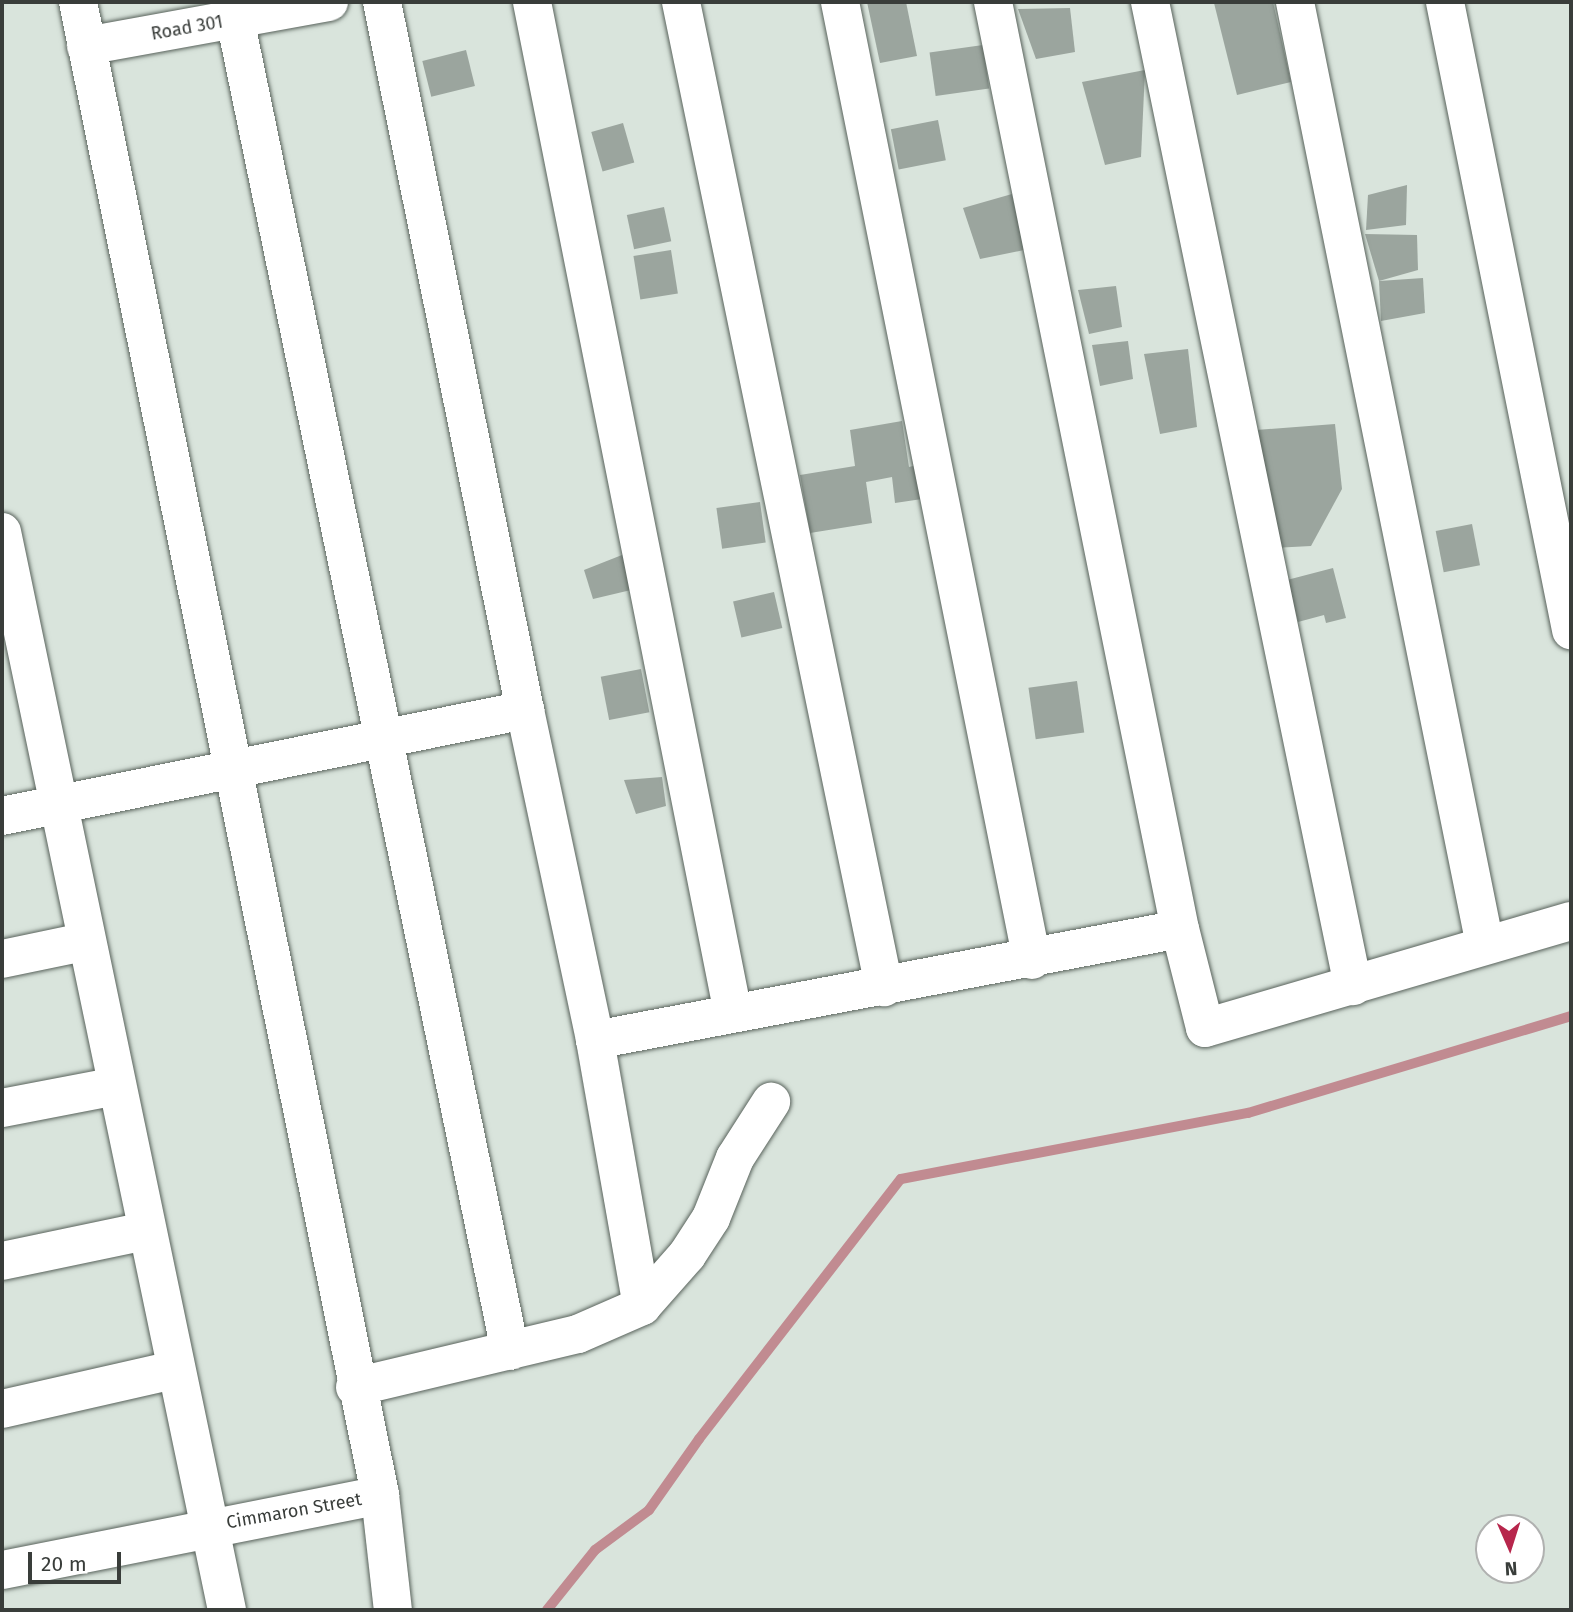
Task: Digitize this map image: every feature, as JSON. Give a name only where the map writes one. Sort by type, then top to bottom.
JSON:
[{"type":"street","points":[[78,2],[355,1387],[380,1495],[392,1599]]},
{"type":"street","name":"Road 301","points":[[86,46],[329,2]]},
{"type":"street","points":[[382,2],[525,710],[595,1040],[642,1306]]},
{"type":"street","points":[[532,2],[733,1013]]},
{"type":"street","points":[[681,2],[884,987]]},
{"type":"street","points":[[840,2],[1032,960]]},
{"type":"street","points":[[993,2],[1180,929],[1205,1028],[1571,921]]},
{"type":"street","points":[[1150,2],[1353,986]]},
{"type":"street","points":[[1295,2],[1485,945]]},
{"type":"street","points":[[1445,2],[1571,630]]},
{"type":"street","points":[[234,19],[510,1351]]},
{"type":"street","points":[[2,532],[15,667],[58,804],[84,942],[227,1610]]},
{"type":"street","points":[[2,816],[382,742],[525,710]]},
{"type":"street","points":[[595,1040],[1032,960],[1180,929]]},
{"type":"street","points":[[2,960],[84,942]]},
{"type":"street","points":[[2,1108],[116,1086]]},
{"type":"street","points":[[355,1387],[578,1334],[642,1306],[687,1255],[712,1218],[735,1158],[771,1102]]},
{"type":"street","points":[[2,1261],[145,1231]]},
{"type":"street","points":[[2,1409],[174,1370]]},
{"type":"street","name":"Cimmaron Street","points":[[2,1570],[380,1495]]},
{"type":"building","points":[[867,2],[906,2],[917,56],[880,63]]},
{"type":"building","points":[[1273,2],[1291,82],[1237,95],[1214,3]]},
{"type":"building","points":[[1070,8],[1075,52],[1036,59],[1018,9]]},
{"type":"building","points":[[983,45],[989,89],[936,96],[930,53]]},
{"type":"building","points":[[466,50],[475,86],[431,97],[422,61]]},
{"type":"building","points":[[1145,70],[1141,157],[1105,165],[1082,82]]},
{"type":"building","points":[[938,120],[946,160],[899,169],[891,129]]},
{"type":"building","points":[[623,123],[634,162],[603,172],[591,132]]},
{"type":"building","points":[[1407,185],[1406,225],[1366,230],[1368,195]]},
{"type":"building","points":[[1012,194],[1024,250],[980,259],[963,208]]},
{"type":"building","points":[[664,207],[671,241],[634,249],[627,215]]},
{"type":"building","points":[[1365,234],[1417,235],[1418,270],[1379,281]]},
{"type":"building","points":[[671,250],[678,293],[640,299],[633,256]]},
{"type":"building","points":[[1423,278],[1425,313],[1381,321],[1379,281]]},
{"type":"building","points":[[1116,286],[1122,327],[1089,334],[1078,290]]},
{"type":"building","points":[[1128,341],[1133,379],[1100,386],[1092,345]]},
{"type":"building","points":[[1188,349],[1197,427],[1160,434],[1144,354]]},
{"type":"building","points":[[902,421],[909,467],[917,465],[922,499],[895,503],[892,477],[866,482],[872,523],[810,533],[800,475],[855,466],[850,430]]},
{"type":"building","points":[[1335,424],[1342,489],[1311,546],[1273,548],[1256,430]]},
{"type":"building","points":[[760,502],[766,543],[722,549],[716,508]]},
{"type":"building","points":[[1472,524],[1480,565],[1444,572],[1436,531]]},
{"type":"building","points":[[627,553],[631,590],[593,599],[584,570]]},
{"type":"building","points":[[1333,568],[1346,618],[1326,623],[1324,615],[1298,622],[1287,580]]},
{"type":"building","points":[[774,592],[782,628],[741,637],[733,601]]},
{"type":"building","points":[[641,669],[649,712],[609,720],[601,677]]},
{"type":"building","points":[[1077,681],[1084,732],[1036,739],[1028,688]]},
{"type":"building","points":[[662,777],[666,806],[636,814],[624,780]]},
{"type":"waterway","points":[[547,1610],[595,1550],[649,1510],[699,1439],[901,1179],[1248,1113],[1571,1016]]}]
